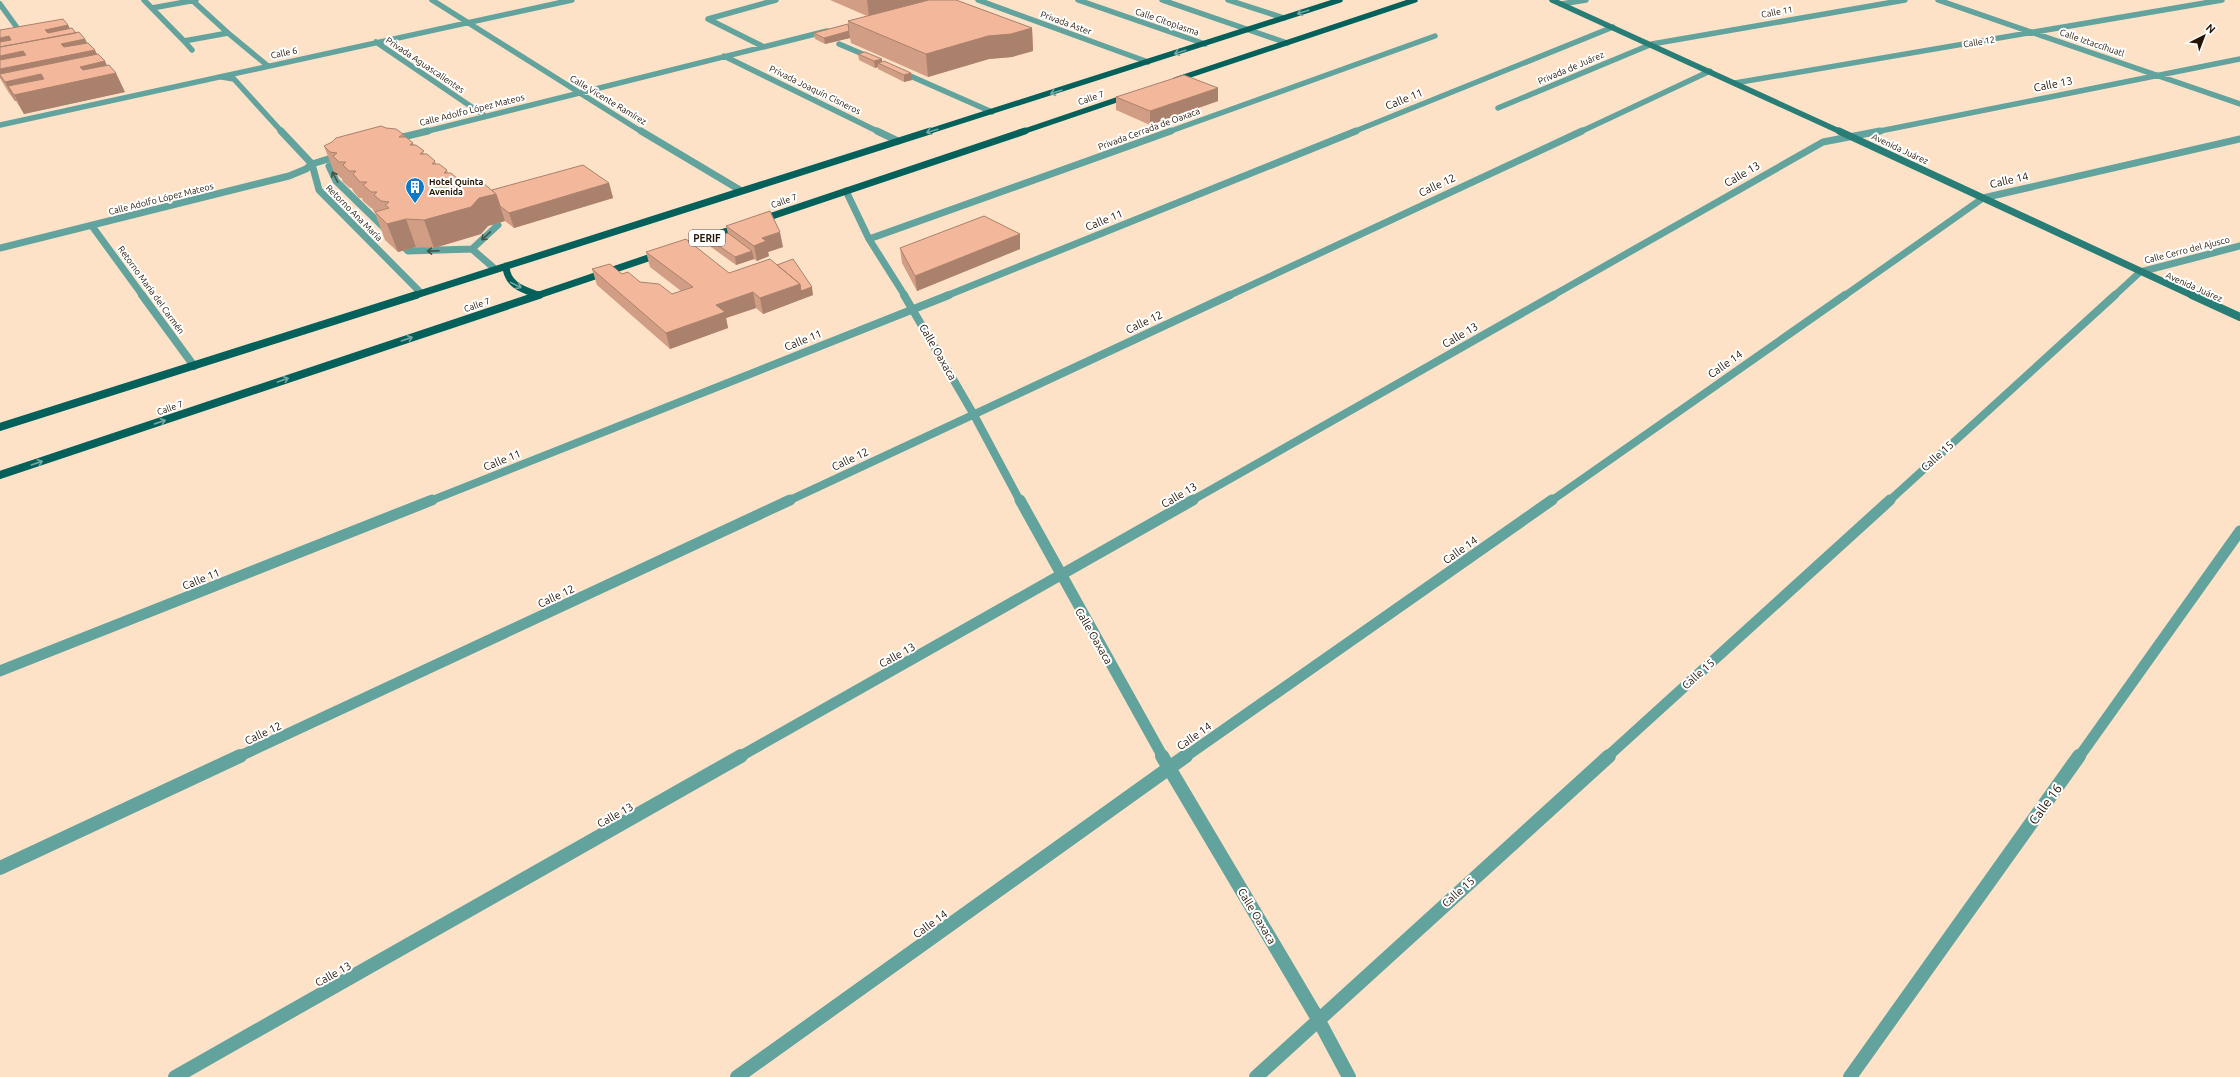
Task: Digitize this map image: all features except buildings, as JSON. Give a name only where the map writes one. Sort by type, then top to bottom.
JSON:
[{"type":"main road","name":"Calle 7","points":[[0,427],[495,270],[740,190],[1206,44],[1340,0]]},
{"type":"main road","points":[[1167,83],[1415,0]]},
{"type":"main road","name":"Calle 7","points":[[0,476],[1137,93]]},
{"type":"main road","points":[[506,266],[506,274],[509,281],[538,295]]},
{"type":"street","points":[[144,0],[192,50]]},
{"type":"street","points":[[152,8],[194,0],[228,33],[268,66]]},
{"type":"street","name":"Calle Vicente Ramírez","points":[[432,0],[578,93],[740,190]]},
{"type":"street","name":"Calle 6","points":[[0,125],[572,0]]},
{"type":"street","points":[[762,46],[708,19],[713,16],[776,0]]},
{"type":"street","name":"Privada Aster","points":[[978,0],[1148,62]]},
{"type":"street","name":"Calle Citoplasma","points":[[1078,0],[1206,44]]},
{"type":"street","points":[[1162,0],[1287,43]]},
{"type":"street","points":[[1228,0],[1284,18]]},
{"type":"street","name":"Avenida Juárez","points":[[1552,0],[1652,44],[2140,272],[2240,317]]},
{"type":"street","points":[[1561,4],[1586,0]]},
{"type":"street","name":"Calle 11","points":[[1652,44],[1905,0]]},
{"type":"street","name":"Calle Iztaccíhuatl","points":[[1938,0],[2240,104]]},
{"type":"street","name":"Calle 12","points":[[1735,83],[2222,0]]},
{"type":"street","points":[[0,4],[18,29]]},
{"type":"street","name":"Calle 11","points":[[0,671],[913,309],[1613,27]]},
{"type":"street","name":"Calle Adolfo López Mateos","points":[[386,142],[830,30]]},
{"type":"street","points":[[184,41],[228,33]]},
{"type":"street","name":"Privada Cerrada de Oaxaca","points":[[869,239],[1435,36]]},
{"type":"street","name":"Privada Aguascalientes","points":[[376,42],[485,116]]},
{"type":"street","points":[[839,44],[875,60]]},
{"type":"street","name":"Privada de Juárez","points":[[1498,108],[1652,44]]},
{"type":"street","name":"Privada Joaquín Cisneros","points":[[724,56],[898,141]]},
{"type":"street","name":"Calle 13","points":[[175,1077],[1061,576],[1823,142],[2240,59]]},
{"type":"street","points":[[889,66],[992,112]]},
{"type":"street","name":"Calle 12","points":[[0,868],[1710,71]]},
{"type":"street","name":"Retorno Ana María","points":[[219,76],[234,79],[312,164],[318,190],[421,293]]},
{"type":"street","name":"Calle 14","points":[[737,1077],[1169,768],[1983,198],[2240,139]]},
{"type":"street","name":"Calle Adolfo López Mateos","points":[[0,248],[289,176],[306,169],[312,164],[351,156],[329,166],[336,180],[408,251],[472,249]]},
{"type":"street","name":"Calle Oaxaca","points":[[846,191],[869,239],[913,309],[974,415],[1061,576],[1169,768],[1318,1019],[1349,1077]]},
{"type":"street","points":[[480,210],[498,225],[472,249],[495,270]]},
{"type":"street","name":"Retorno María del Carmén","points":[[92,226],[194,366]]},
{"type":"street","name":"Calle Cerro del Ajusco","points":[[2140,272],[2240,246]]},
{"type":"street","name":"Calle 15","points":[[1256,1077],[2140,272]]},
{"type":"street","name":"Calle 16","points":[[1850,1077],[2240,531]]},
{"type":"place","name":"Hotel Quinta Avenida","points":[[415,204]]}]
